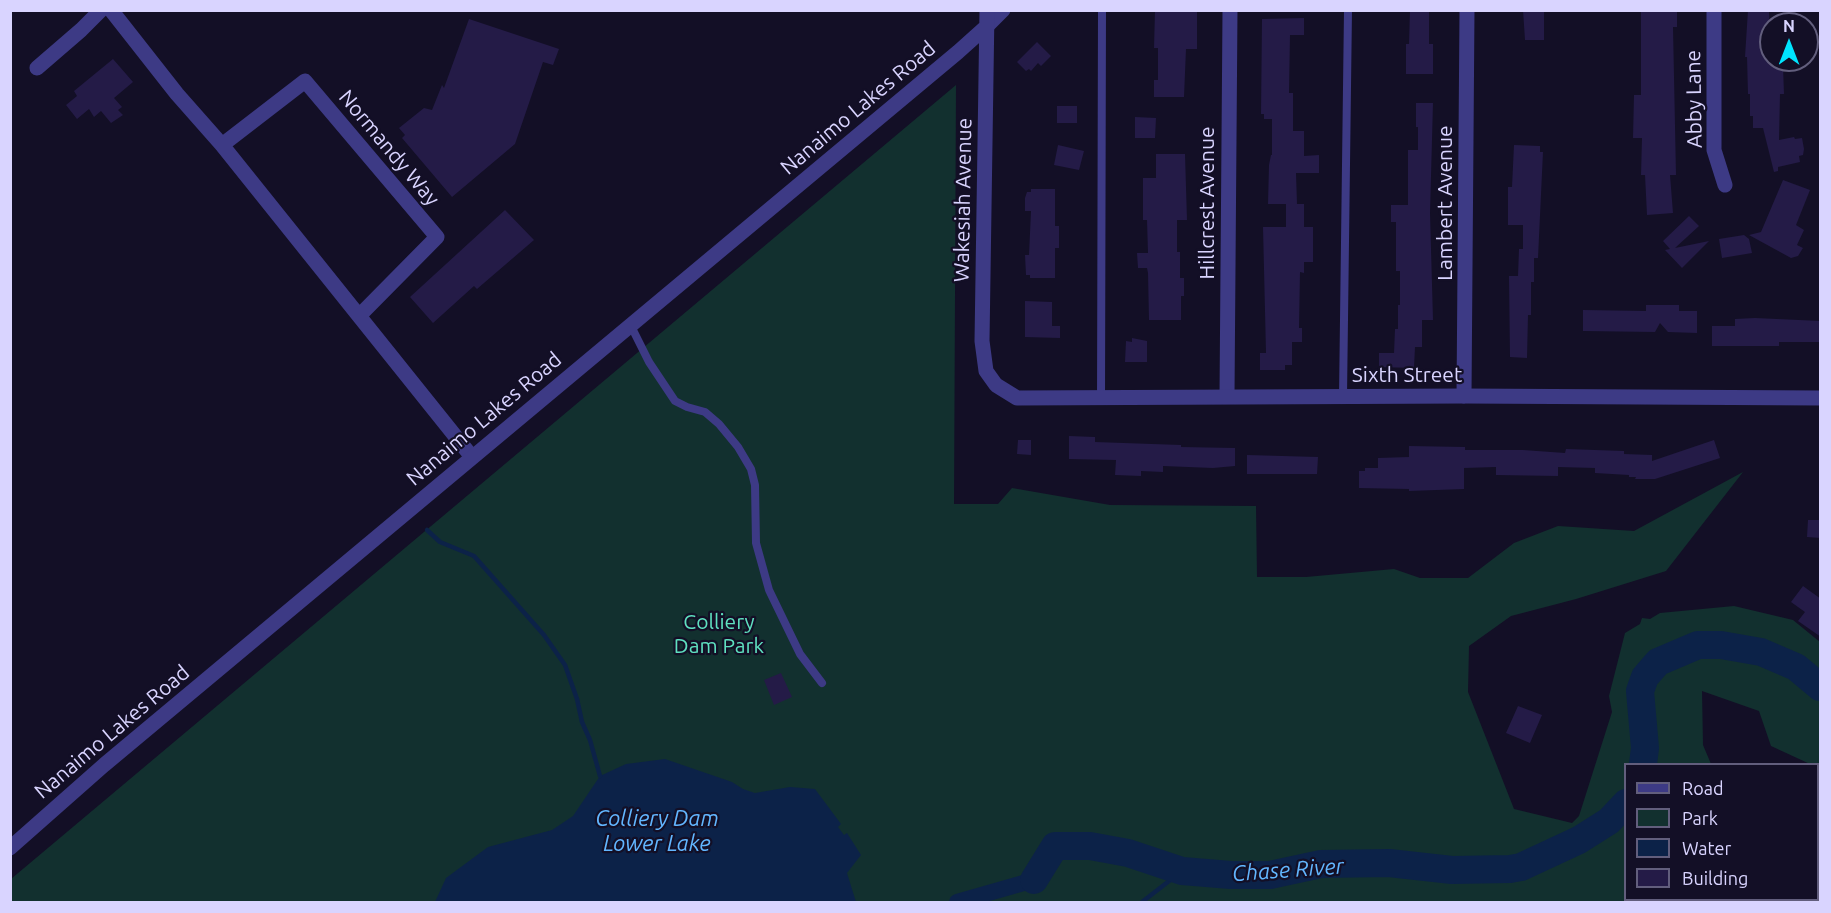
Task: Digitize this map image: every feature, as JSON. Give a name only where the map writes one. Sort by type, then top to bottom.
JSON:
[{"type":"street","points":[[37,68],[81,30],[100,10]]},
{"type":"street","points":[[111,10],[472,457]]},
{"type":"street","name":"Nanaimo Lakes Road","points":[[10,848],[104,765],[958,52],[987,18],[1003,10]]},
{"type":"street","name":"Hillcrest Avenue","points":[[1227,396],[1230,10]]},
{"type":"street","name":"Lambert Avenue","points":[[1464,396],[1467,10]]},
{"type":"street","name":"Abby Lane","points":[[1714,10],[1714,150],[1725,185]]},
{"type":"street","name":"Wakesiah Avenue","points":[[987,18],[982,341],[986,371],[996,385]]},
{"type":"street","name":"Normandy Way","points":[[222,145],[305,81],[437,237],[359,316]]},
{"type":"street","name":"Sixth Street","points":[[996,385],[1017,398],[1227,396],[1821,398]]},
{"type":"lane","points":[[1101,398],[1102,10]]},
{"type":"lane","points":[[1343,396],[1348,10]]},
{"type":"lane","points":[[630,324],[649,362],[675,401],[687,407],[705,411],[719,424],[751,469],[755,485],[756,543],[769,590],[800,654],[822,683]]},
{"type":"green space","name":"Colliery Dam Park","points":[[956,85],[954,504],[998,504],[1012,488],[1110,505],[1256,506],[1257,577],[1306,577],[1394,569],[1420,578],[1468,578],[1514,543],[1558,526],[1634,531],[1743,472],[1666,571],[1511,616],[1469,646],[1468,692],[1514,809],[1572,823],[1579,816],[1612,712],[1609,696],[1625,633],[1640,624],[1642,618],[1650,619],[1660,613],[1734,606],[1793,620],[1820,642],[1820,769],[1819,763],[1808,763],[1771,746],[1759,711],[1702,691],[1703,745],[1711,763],[1624,763],[1624,901],[1659,902],[11,902],[11,879]]},
{"type":"water","name":"Colliery Dam Lower Lake","points":[[665,759],[732,782],[755,793],[790,787],[815,789],[841,824],[838,827],[844,835],[847,833],[861,855],[847,873],[856,902],[435,902],[446,878],[488,847],[552,830],[573,816],[600,776],[626,764]]},
{"type":"building","points":[[1155,10],[1197,10],[1197,49],[1186,49],[1184,97],[1154,97],[1154,80],[1158,80],[1158,48],[1154,48]]},
{"type":"building","points":[[1410,10],[1429,10],[1429,44],[1433,44],[1433,74],[1406,74],[1406,44],[1409,44]]},
{"type":"building","points":[[1523,10],[1544,10],[1544,40],[1525,40]]},
{"type":"building","points":[[1641,10],[1677,10],[1677,27],[1673,27],[1676,175],[1670,175],[1673,213],[1647,215],[1645,175],[1641,175],[1642,138],[1633,138],[1634,95],[1641,95]]},
{"type":"building","points":[[1748,10],[1769,10],[1769,12],[1759,12],[1759,72],[1783,72],[1784,94],[1780,94],[1779,140],[1802,138],[1804,149],[1803,155],[1799,156],[1800,162],[1778,167],[1778,171],[1774,172],[1763,128],[1753,128],[1753,116],[1750,116],[1750,94],[1748,94],[1747,57],[1745,57]]},
{"type":"building","points":[[1304,18],[1304,35],[1290,35],[1289,93],[1293,93],[1293,131],[1304,131],[1304,156],[1319,155],[1319,173],[1296,173],[1297,204],[1304,204],[1304,227],[1313,227],[1313,262],[1304,262],[1304,273],[1300,272],[1299,328],[1302,328],[1302,342],[1292,342],[1292,365],[1285,365],[1285,370],[1260,370],[1260,353],[1266,353],[1263,227],[1286,227],[1286,204],[1268,204],[1272,119],[1264,119],[1264,114],[1261,114],[1262,19]]},
{"type":"building","points":[[469,19],[559,49],[553,65],[543,62],[515,144],[452,197],[402,138],[405,135],[399,128],[424,108],[432,110],[442,85],[444,88]]},
{"type":"building","points":[[1037,42],[1051,56],[1041,66],[1038,63],[1031,71],[1029,69],[1026,71],[1017,62]]},
{"type":"building","points":[[113,59],[133,82],[114,98],[122,107],[118,110],[123,115],[111,123],[101,111],[94,117],[89,109],[77,119],[66,105],[77,96],[74,91]]},
{"type":"building","points":[[1416,103],[1433,103],[1430,213],[1433,320],[1422,320],[1422,347],[1415,347],[1414,368],[1379,367],[1379,353],[1394,353],[1395,329],[1398,329],[1400,271],[1396,271],[1396,222],[1391,222],[1391,205],[1408,205],[1408,150],[1418,150]]},
{"type":"building","points":[[1057,106],[1077,106],[1077,123],[1057,123]]},
{"type":"building","points":[[1135,117],[1156,118],[1155,138],[1135,138]]},
{"type":"building","points":[[1058,145],[1084,151],[1079,170],[1054,165]]},
{"type":"building","points":[[1514,145],[1540,146],[1540,152],[1543,152],[1538,258],[1534,258],[1534,282],[1531,282],[1527,358],[1510,357],[1509,276],[1518,276],[1519,249],[1523,249],[1523,225],[1508,225],[1508,187],[1512,187]]},
{"type":"building","points":[[1156,154],[1185,154],[1187,220],[1177,220],[1180,278],[1184,278],[1181,320],[1149,320],[1147,268],[1138,268],[1137,253],[1148,253],[1147,220],[1143,220],[1143,178],[1156,178]]},
{"type":"building","points":[[1783,180],[1810,190],[1796,225],[1804,230],[1797,245],[1803,248],[1798,256],[1791,258],[1749,235],[1761,232]]},
{"type":"building","points":[[1031,189],[1055,189],[1055,226],[1059,226],[1059,248],[1055,248],[1055,278],[1030,278],[1030,275],[1026,275],[1025,255],[1029,255],[1031,211],[1025,211],[1025,198]]},
{"type":"building","points":[[505,210],[534,240],[477,289],[474,286],[433,323],[410,297]]},
{"type":"building","points":[[1689,216],[1699,226],[1675,248],[1709,241],[1682,268],[1665,250],[1670,249],[1663,241]]},
{"type":"building","points":[[1744,235],[1749,239],[1752,253],[1722,258],[1719,239]]},
{"type":"building","points":[[1025,301],[1052,302],[1052,326],[1060,326],[1060,338],[1025,337]]},
{"type":"building","points":[[1646,305],[1679,305],[1679,311],[1697,311],[1697,333],[1668,332],[1660,323],[1655,332],[1583,331],[1583,310],[1646,311]]},
{"type":"building","points":[[1735,319],[1821,321],[1821,342],[1779,342],[1779,346],[1712,346],[1712,326],[1735,326]]},
{"type":"building","points":[[1132,338],[1147,341],[1147,362],[1125,362],[1126,341],[1132,342]]},
{"type":"building","points":[[1069,436],[1095,437],[1095,442],[1235,448],[1235,466],[1213,468],[1163,466],[1163,472],[1141,471],[1141,476],[1115,475],[1116,460],[1069,459]]},
{"type":"building","points":[[1018,440],[1031,440],[1031,455],[1017,454]]},
{"type":"building","points":[[1714,440],[1720,458],[1655,479],[1635,479],[1636,477],[1629,477],[1629,475],[1595,473],[1595,468],[1558,467],[1558,476],[1496,475],[1496,467],[1464,468],[1464,489],[1409,491],[1409,489],[1359,488],[1359,471],[1365,471],[1365,468],[1378,468],[1378,458],[1409,457],[1409,446],[1565,453],[1566,449],[1624,451],[1624,454],[1652,455],[1652,461]]},
{"type":"building","points":[[1247,455],[1318,457],[1317,474],[1247,474]]},
{"type":"building","points":[[1808,520],[1821,520],[1821,538],[1807,537]]},
{"type":"building","points":[[1803,586],[1821,599],[1821,637],[1798,621],[1805,612],[1791,602]]},
{"type":"building","points":[[781,673],[792,697],[774,705],[764,680]]},
{"type":"building","points":[[1518,706],[1542,715],[1530,743],[1506,733]]},
{"type":"waterway","points":[[427,530],[440,542],[474,556],[544,635],[565,665],[600,776]]},
{"type":"waterway","name":"Chase River","points":[[1643,763],[1645,748],[1640,691],[1645,677],[1658,662],[1698,645],[1721,645],[1761,652],[1796,667],[1820,687]]},
{"type":"waterway","name":"Chase River","points":[[1034,880],[1055,846],[1090,846],[1128,853],[1182,871],[1231,875],[1270,875],[1321,864],[1389,863],[1452,870],[1510,869],[1521,867],[1579,840],[1609,821],[1624,805]]},
{"type":"waterway","points":[[1142,902],[1182,871]]},
{"type":"waterway","name":"Chase River","points":[[957,902],[1034,880]]}]
